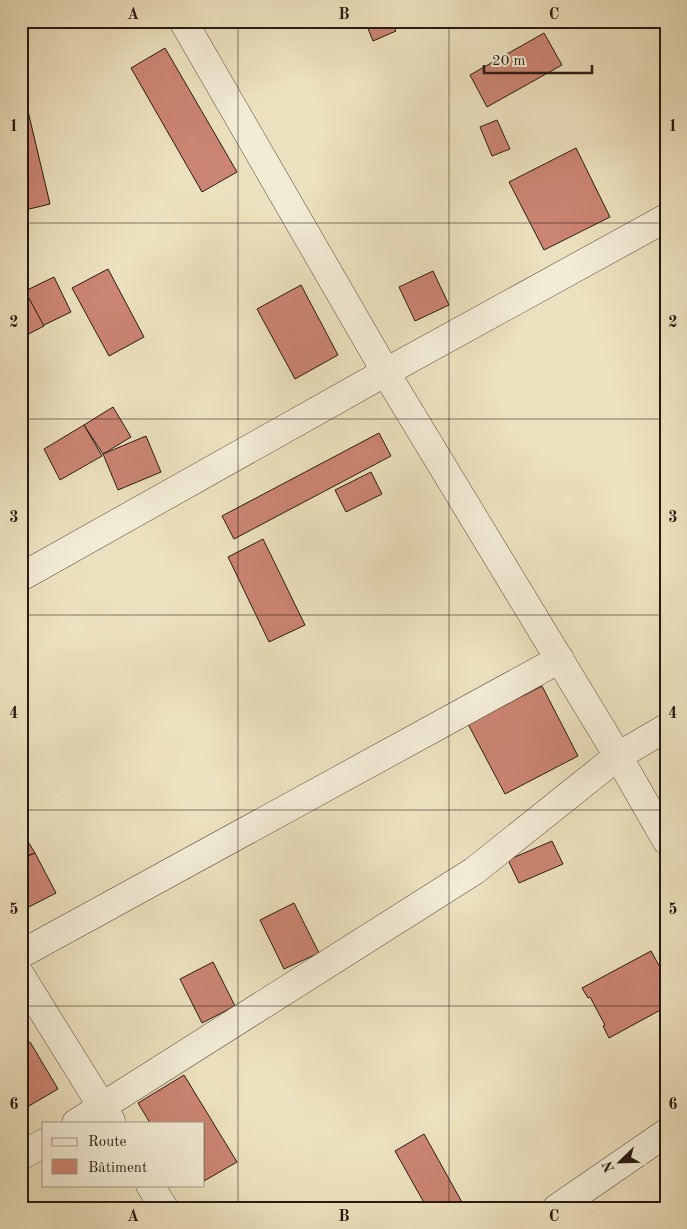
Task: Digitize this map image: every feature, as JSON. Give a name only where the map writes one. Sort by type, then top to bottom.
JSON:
[{"type":"street","points":[[184,21],[386,372],[560,659],[666,840]]},
{"type":"street","points":[[21,577],[386,372],[666,218]]},
{"type":"street","points":[[21,954],[560,659]]},
{"type":"street","points":[[80,1122],[107,1115],[474,871],[618,756],[666,728]]},
{"type":"street","points":[[21,976],[107,1115]]},
{"type":"street","points":[[557,1208],[666,1133]]},
{"type":"street","points":[[21,1156],[42,1143]]},
{"type":"street","points":[[151,1186],[164,1208]]},
{"type":"building","points":[[365,21],[392,21],[396,31],[373,41]]},
{"type":"building","points":[[544,33],[562,65],[487,107],[470,75]]},
{"type":"building","points":[[165,48],[237,172],[202,192],[131,68]]},
{"type":"building","points":[[27,107],[50,204],[21,211],[21,109]]},
{"type":"building","points":[[497,120],[510,149],[492,156],[480,127]]},
{"type":"building","points":[[576,148],[610,217],[544,250],[509,182]]},
{"type":"building","points":[[108,269],[144,337],[109,356],[72,288]]},
{"type":"building","points":[[433,271],[449,305],[415,321],[399,287]]},
{"type":"building","points":[[54,277],[71,312],[42,326],[25,291]]},
{"type":"building","points":[[301,285],[338,355],[295,379],[257,309]]},
{"type":"building","points":[[25,291],[44,326],[21,338],[21,293]]},
{"type":"building","points":[[113,407],[131,437],[103,454],[84,425]]},
{"type":"building","points":[[84,425],[102,456],[60,480],[44,449]]},
{"type":"building","points":[[379,433],[391,456],[234,539],[222,516]]},
{"type":"building","points":[[146,436],[161,472],[118,490],[103,454]]},
{"type":"building","points":[[371,472],[382,494],[346,512],[335,490]]},
{"type":"building","points":[[263,539],[305,625],[269,642],[228,557]]},
{"type":"building","points":[[542,686],[578,756],[505,794],[468,724]]},
{"type":"building","points":[[21,830],[35,853],[21,858]]},
{"type":"building","points":[[552,841],[563,864],[519,883],[508,860]]},
{"type":"building","points":[[35,853],[56,893],[21,911],[21,859]]},
{"type":"building","points":[[294,903],[319,953],[284,969],[260,920]]},
{"type":"building","points":[[651,951],[666,978],[666,1007],[609,1038],[603,1026],[605,1025],[590,997],[588,998],[582,988]]},
{"type":"building","points":[[213,962],[235,1006],[202,1023],[180,979]]},
{"type":"building","points":[[30,1042],[58,1089],[22,1110],[21,1047]]},
{"type":"building","points":[[184,1075],[237,1162],[205,1180],[205,1122],[149,1122],[138,1103]]},
{"type":"building","points":[[424,1134],[463,1204],[455,1208],[427,1208],[395,1151]]}]
